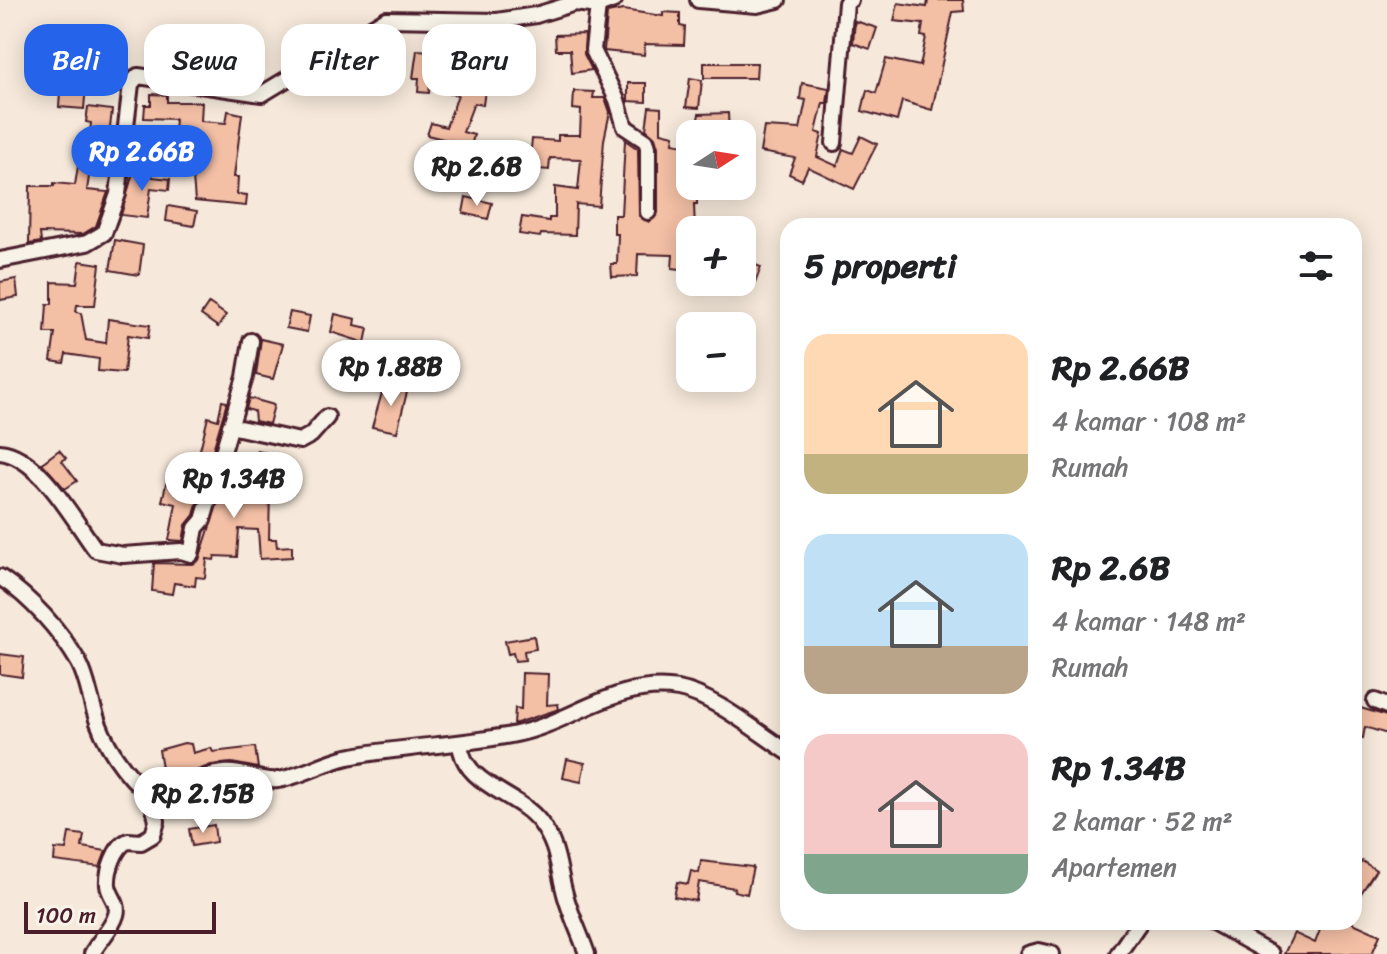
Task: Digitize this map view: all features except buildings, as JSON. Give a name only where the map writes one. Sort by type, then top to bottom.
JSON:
[{"type":"street","points":[[0,260],[87,243],[104,233],[118,194],[131,84],[135,78],[174,80],[262,94],[386,19],[497,21],[536,15],[575,2],[598,6],[614,0]]},
{"type":"street","points":[[698,0],[757,5],[778,0]]},
{"type":"street","points":[[834,143],[846,3],[850,0]]},
{"type":"street","points":[[598,6],[593,50],[617,100],[625,127],[646,141],[648,147],[648,212]]},
{"type":"street","points":[[0,452],[10,453],[33,468],[80,522],[96,550],[123,555],[181,551],[191,554],[196,528],[203,520],[250,359],[251,341]]},
{"type":"street","points":[[230,426],[300,441],[311,435],[327,417]]},
{"type":"street","points":[[0,577],[41,614],[70,651],[85,678],[107,743],[136,783],[151,796],[157,821],[153,835],[141,842],[128,841],[119,849],[110,868],[108,884],[115,899],[116,915],[92,954]]},
{"type":"street","points":[[151,796],[168,796],[195,779],[217,773],[280,779],[353,755],[460,744],[530,731],[625,692],[668,688],[704,699],[780,747]]},
{"type":"street","points":[[460,744],[469,772],[527,809],[557,848],[564,892],[587,954]]},
{"type":"street","points":[[1118,954],[1134,930]]},
{"type":"street","points":[[1228,930],[1271,954]]},
{"type":"street","points":[[1028,954],[1039,951],[1052,954]]}]
